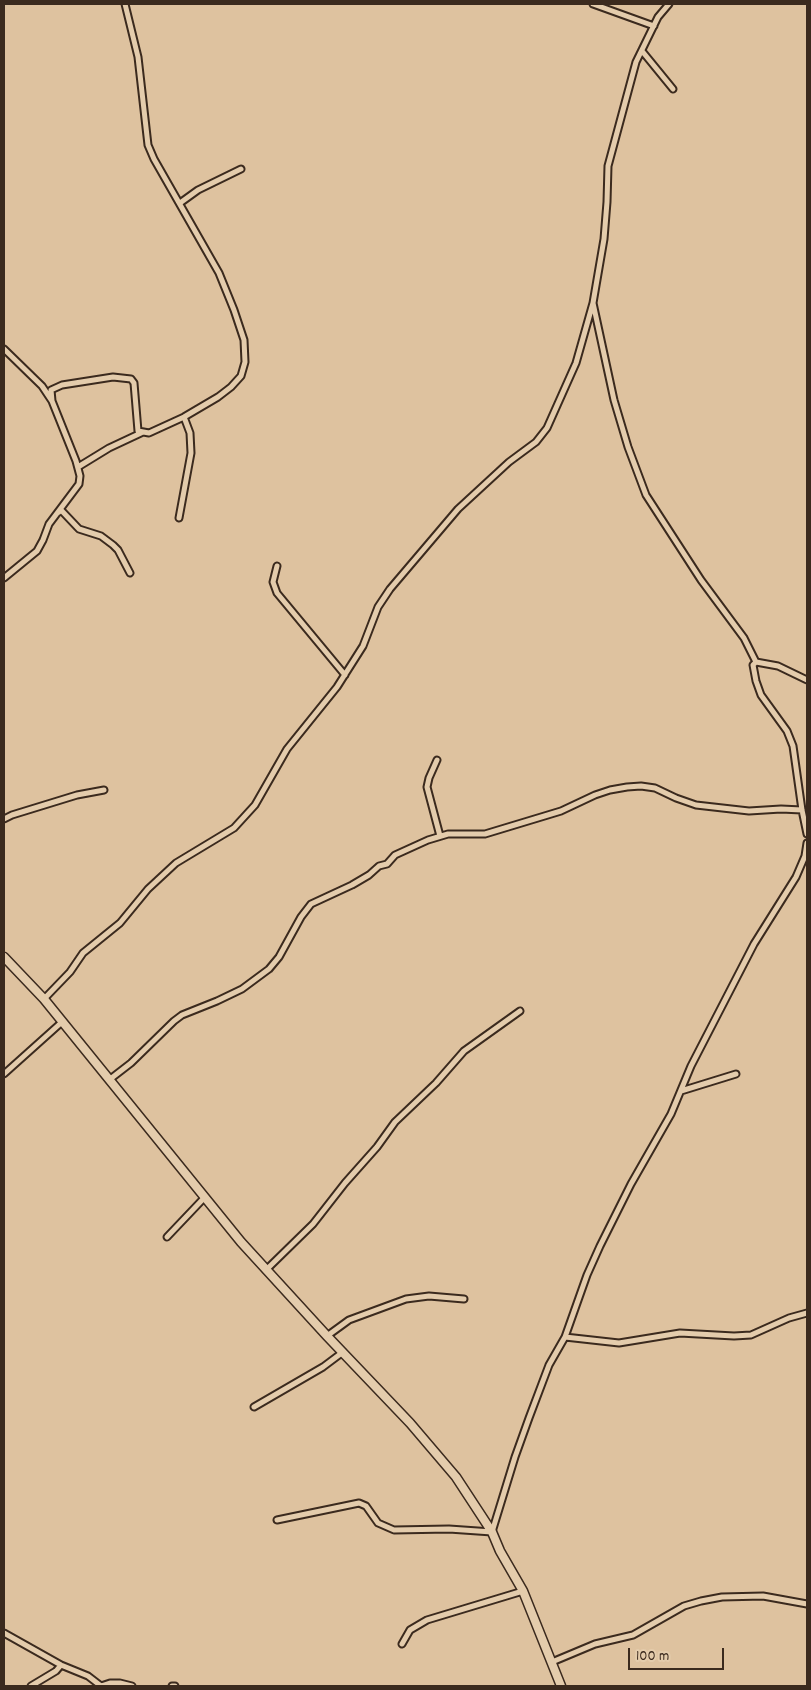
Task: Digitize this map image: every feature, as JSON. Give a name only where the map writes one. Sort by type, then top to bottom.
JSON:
[{"type":"main road","points":[[4,957],[44,999],[266,1270],[410,1422],[456,1477],[492,1532],[500,1551],[523,1591],[560,1686]]},
{"type":"street","points":[[78,468],[109,448],[141,433],[156,431],[184,417],[231,387],[241,376],[245,362],[246,350],[244,340],[219,273],[148,145],[138,57],[125,4]]},
{"type":"street","points":[[593,4],[654,26]]},
{"type":"street","points":[[44,999],[70,972],[83,953],[120,923],[148,889],[176,863],[234,828],[244,818],[255,805],[287,749],[345,675],[363,646],[378,607],[390,589],[458,509],[509,462],[536,442],[547,428],[576,363],[587,329],[604,238],[608,166],[636,62],[658,17],[669,4]]},
{"type":"street","points":[[642,51],[673,89]]},
{"type":"street","points":[[180,202],[198,190],[240,169]]},
{"type":"street","points":[[593,303],[614,400],[628,447],[646,495],[701,580],[744,638],[756,662],[754,665],[756,681],[761,695],[787,731],[793,746],[807,834]]},
{"type":"street","points":[[587,329],[597,318]]},
{"type":"street","points":[[4,349],[42,386],[52,401],[80,476],[79,484],[49,524],[37,551],[4,578]]},
{"type":"street","points":[[52,401],[51,390],[62,385],[113,377],[131,378],[134,383],[137,427],[141,433]]},
{"type":"street","points":[[178,518],[191,453],[190,433],[184,417]]},
{"type":"street","points":[[58,512],[61,510],[80,529],[100,536],[113,545],[118,550],[130,573]]},
{"type":"street","points":[[277,566],[273,582],[277,593],[345,675]]},
{"type":"street","points":[[756,662],[778,666],[807,680]]},
{"type":"street","points":[[437,760],[427,787],[440,836]]},
{"type":"street","points":[[109,1080],[131,1064],[174,1020],[242,988],[269,969],[279,957],[301,917],[311,904],[352,885],[369,875],[379,866],[387,864],[395,855],[440,836],[486,834],[561,811],[610,790],[627,787],[655,788],[696,805],[749,811],[802,810]]},
{"type":"street","points":[[4,819],[78,795],[104,790]]},
{"type":"street","points":[[277,1520],[359,1503],[366,1506],[378,1523],[394,1530],[449,1529],[492,1532],[514,1457],[548,1366],[565,1337],[587,1275],[600,1246],[631,1184],[671,1114],[691,1066],[754,944],[796,876],[805,856],[807,842]]},
{"type":"street","points":[[266,1270],[313,1224],[345,1183],[377,1147],[395,1122],[436,1083],[464,1051],[520,1011]]},
{"type":"street","points":[[4,1074],[62,1022]]},
{"type":"street","points":[[680,1091],[736,1074]]},
{"type":"street","points":[[166,1237],[205,1197]]},
{"type":"street","points":[[327,1336],[349,1320],[406,1299],[429,1296],[464,1299]]},
{"type":"street","points":[[565,1337],[620,1343],[680,1333],[743,1335],[752,1334],[789,1318],[807,1313]]},
{"type":"street","points":[[254,1407],[323,1367],[343,1352]]},
{"type":"street","points":[[402,1644],[410,1630],[427,1620],[523,1591]]},
{"type":"street","points":[[552,1662],[595,1644],[632,1635],[684,1606],[701,1601],[722,1597],[763,1596],[807,1604]]},
{"type":"street","points":[[4,1633],[61,1665],[82,1673],[101,1686],[110,1683],[132,1686]]},
{"type":"street","points":[[31,1686],[56,1671],[61,1665]]}]
